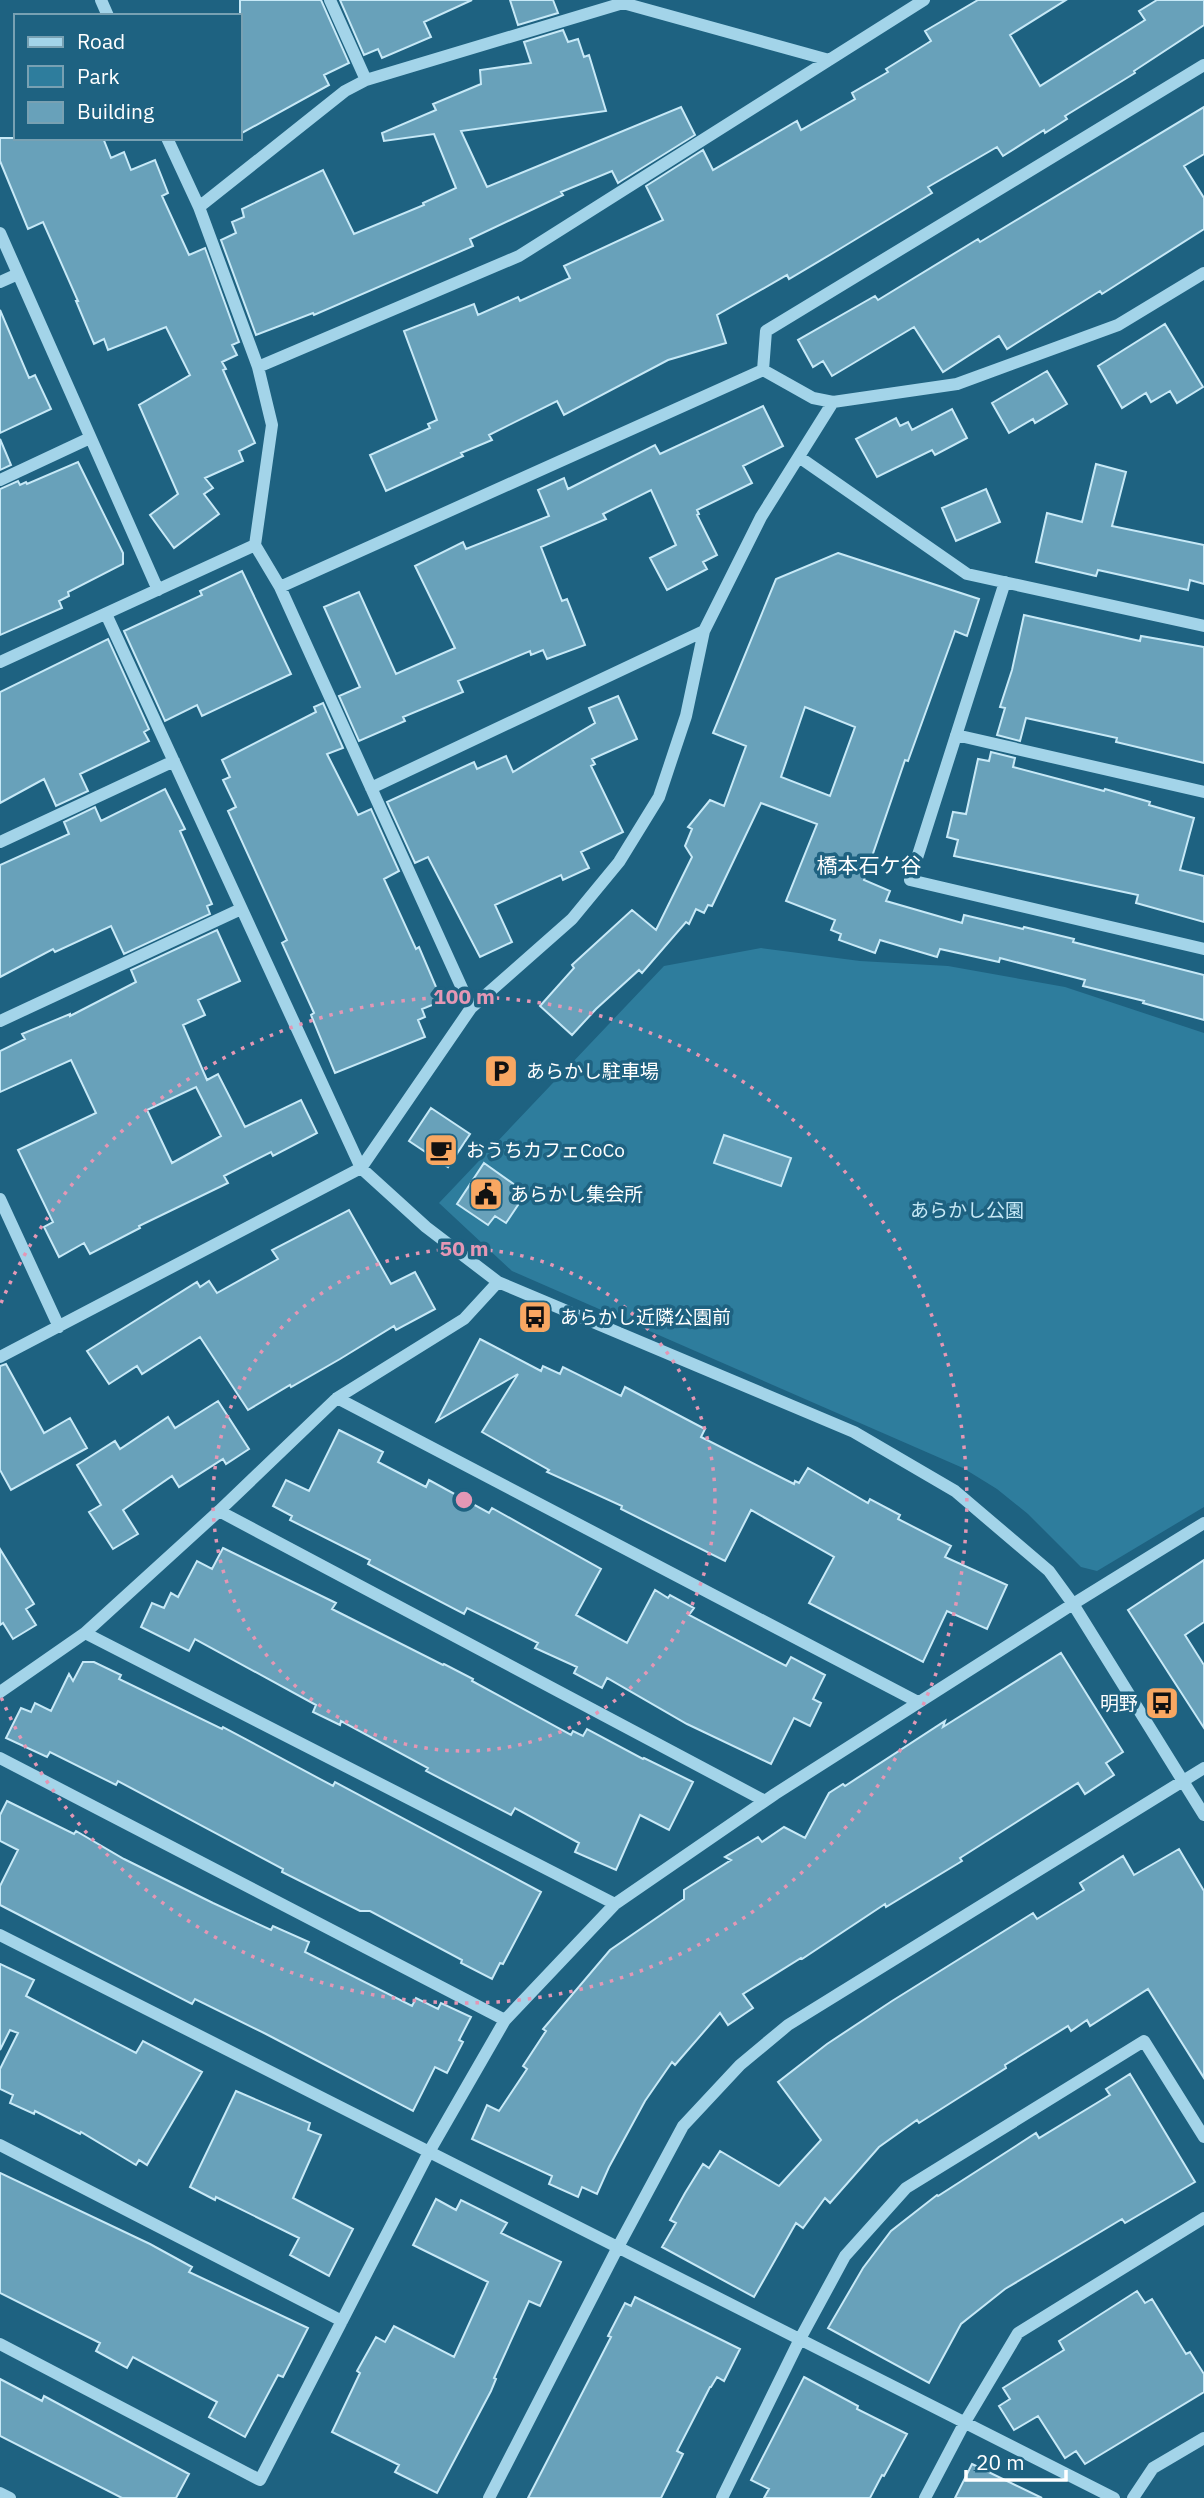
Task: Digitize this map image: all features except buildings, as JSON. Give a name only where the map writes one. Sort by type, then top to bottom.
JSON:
[{"type":"street","points":[[330,0],[366,80]]},
{"type":"street","points":[[258,367],[519,256],[923,0]]},
{"type":"street","points":[[199,207],[345,91],[366,80],[623,3],[829,60]]},
{"type":"street","points":[[764,370],[766,331],[1204,65]]},
{"type":"street","points":[[168,140],[199,207],[258,367],[272,425],[255,545],[280,587],[471,1008]]},
{"type":"street","points":[[0,233],[158,590]]},
{"type":"street","points":[[764,370],[813,398],[833,402],[957,384],[1118,325],[1204,273]]},
{"type":"street","points":[[0,282],[18,274]]},
{"type":"street","points":[[280,587],[764,370]]},
{"type":"street","points":[[0,1357],[361,1168],[471,1008],[572,919],[619,862],[659,797],[686,716],[704,631],[761,517],[833,402]]},
{"type":"street","points":[[0,480],[90,438]]},
{"type":"street","points":[[799,457],[967,574],[1204,626]]},
{"type":"street","points":[[0,662],[255,545]]},
{"type":"street","points":[[1005,582],[910,880],[1204,949]]},
{"type":"street","points":[[106,614],[361,1168],[425,1227],[498,1282],[854,1432],[955,1491],[1049,1571],[1073,1604],[1204,1815]]},
{"type":"street","points":[[371,788],[704,631]]},
{"type":"street","points":[[956,735],[1204,792]]},
{"type":"street","points":[[0,842],[173,761]]},
{"type":"street","points":[[0,1021],[241,909]]},
{"type":"street","points":[[0,1199],[60,1327]]},
{"type":"street","points":[[1,1691],[85,1633],[219,1511],[337,1398],[464,1319],[498,1282]]},
{"type":"street","points":[[337,1398],[918,1702]]},
{"type":"street","points":[[219,1511],[765,1801]]},
{"type":"street","points":[[0,2344],[260,2480],[429,2152],[505,2020],[615,1904],[765,1801],[918,1702],[1204,1523]]},
{"type":"street","points":[[85,1633],[615,1904]]},
{"type":"street","points":[[0,1758],[505,2020]]},
{"type":"street","points":[[489,2498],[683,2126],[740,2065],[788,2025],[1204,1768]]},
{"type":"street","points":[[0,1935],[1114,2498]]},
{"type":"street","points":[[722,2498],[800,2339],[845,2256],[906,2188],[1144,2041],[1204,2137]]},
{"type":"street","points":[[0,2145],[342,2321]]},
{"type":"street","points":[[925,2498],[1018,2333],[1204,2218]]},
{"type":"street","points":[[1133,2498],[1153,2468],[1204,2438]]},
{"type":"street","points":[[0,2493],[10,2498]]},
{"type":"green space","name":"あらかし公園","points":[[761,948],[860,961],[948,966],[1065,987],[1204,1033],[1204,1507],[1097,1571],[1081,1567],[1028,1514],[997,1489],[963,1468],[512,1271],[439,1203],[664,966]]},
{"type":"place","name":"あらかし駐車場","points":[[501,1071]]},
{"type":"place","name":"おうちカフェCoCo","points":[[441,1150]]},
{"type":"place","name":"あらかし集会所","points":[[486,1194]]},
{"type":"place","name":"あらかし近隣公園前","points":[[535,1317]]},
{"type":"place","name":"明野","points":[[1162,1703]]},
{"type":"district","name":"橋本石ケ谷","points":[[869,866]]}]
